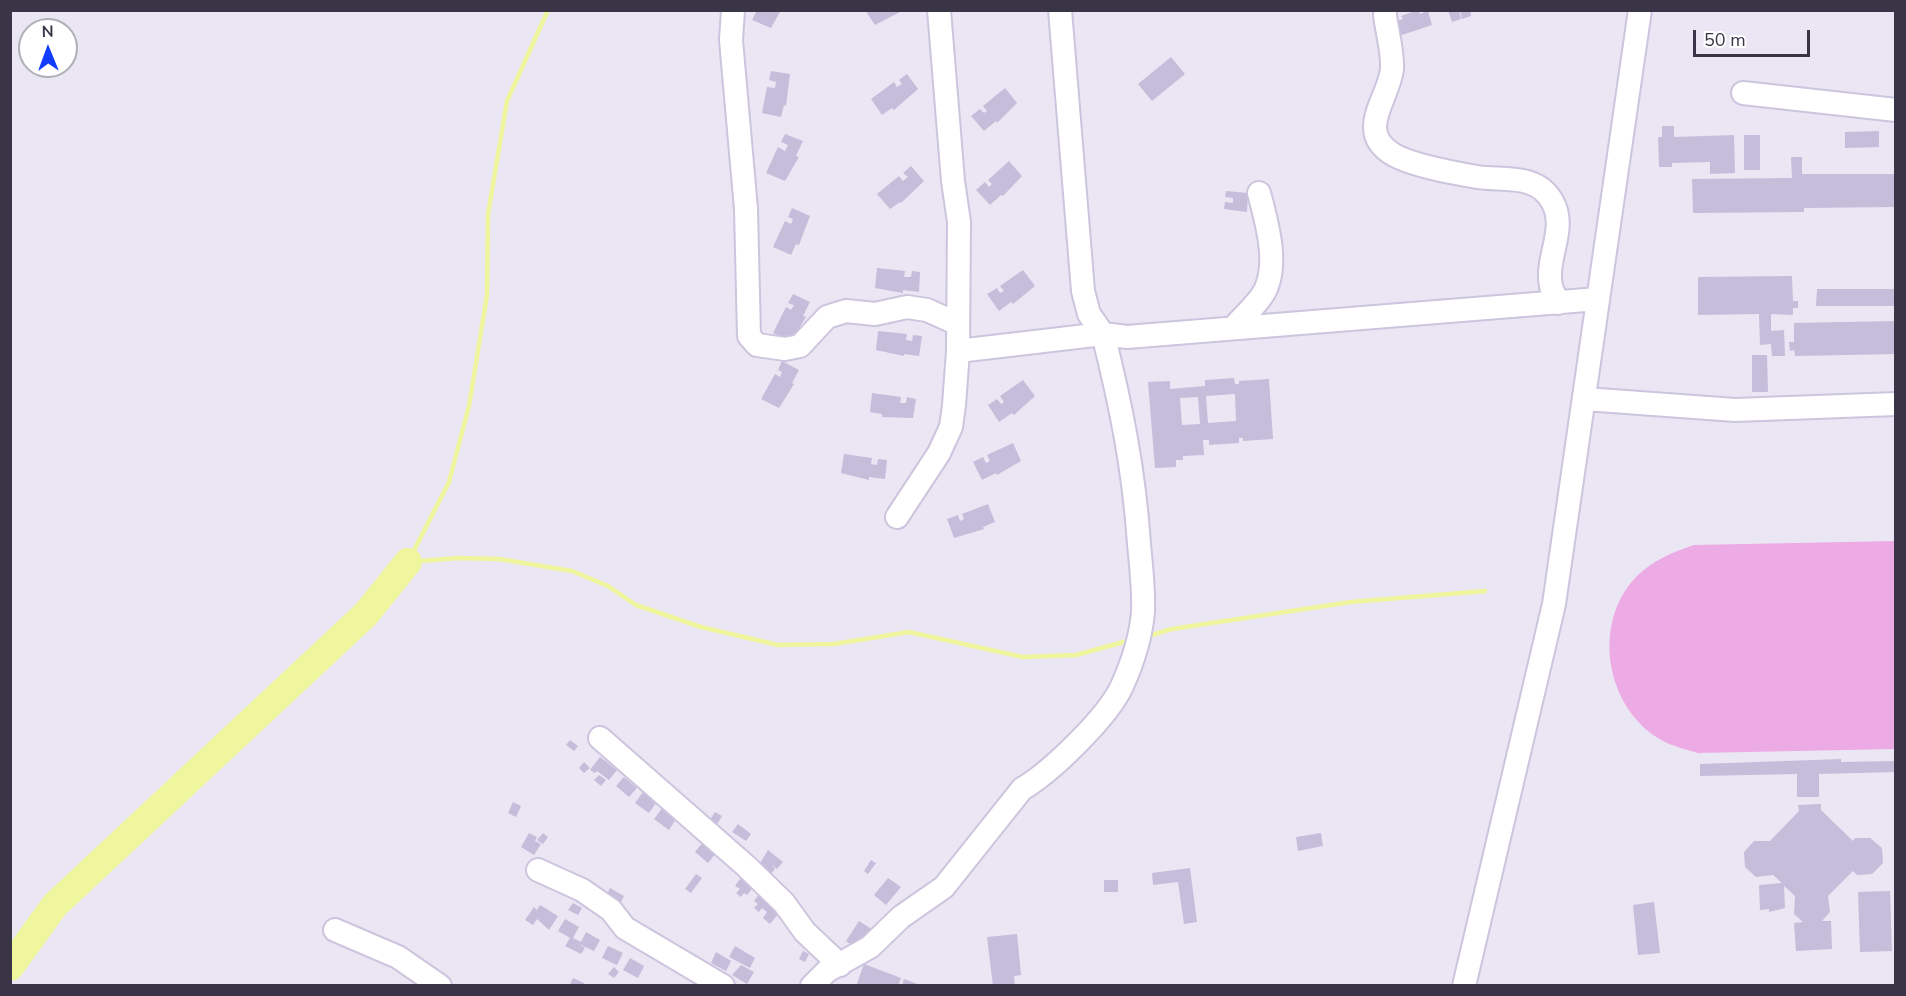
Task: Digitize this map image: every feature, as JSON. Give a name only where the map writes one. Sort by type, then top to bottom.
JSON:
[{"type":"street","points":[[733,10],[731,40],[746,209],[749,336],[757,345],[786,350],[800,346],[827,317],[837,312],[875,314],[907,307],[927,310],[958,324]]},
{"type":"street","points":[[897,518],[939,453],[951,427],[958,351],[959,222],[953,181],[939,10]]},
{"type":"street","points":[[812,986],[827,971],[870,947],[901,917],[944,887],[1022,789],[1039,779],[1064,757],[1113,700],[1127,673],[1143,613],[1136,496],[1125,423],[1103,334],[1089,314],[1083,291],[1060,10]]},
{"type":"street","points":[[1464,986],[1554,604],[1640,10]]},
{"type":"street","points":[[1385,15],[1392,65],[1391,80],[1375,117],[1375,130],[1381,144],[1393,154],[1409,161],[1479,177],[1520,179],[1539,187],[1552,200],[1558,218],[1557,238],[1550,269],[1551,286],[1558,303]]},
{"type":"street","points":[[1743,93],[1896,110]]},
{"type":"street","points":[[1233,328],[1262,296],[1269,282],[1271,269],[1267,230],[1258,193]]},
{"type":"street","points":[[958,351],[1103,334],[1127,336],[1598,299]]},
{"type":"street","points":[[1585,399],[1735,410],[1896,404]]},
{"type":"street","points":[[600,738],[746,866],[784,903],[805,932],[840,965]]},
{"type":"street","points":[[538,870],[582,890],[611,910],[625,928],[723,986]]},
{"type":"street","points":[[335,930],[398,957],[440,986]]},
{"type":"shaded area","points":[[1895,541],[1895,749],[1698,753],[1667,743],[1646,729],[1630,711],[1618,690],[1611,666],[1610,642],[1613,617],[1623,595],[1638,575],[1657,561],[1694,545]]},
{"type":"building","points":[[757,10],[781,10],[771,28],[752,20]]},
{"type":"building","points":[[865,10],[899,10],[900,12],[875,25]]},
{"type":"building","points":[[1418,10],[1420,14],[1428,11],[1432,25],[1399,36],[1394,22],[1403,19],[1401,16]]},
{"type":"building","points":[[1448,10],[1459,10],[1461,19],[1452,22]]},
{"type":"building","points":[[1460,10],[1470,10],[1471,16],[1462,19]]},
{"type":"building","points":[[1171,57],[1185,74],[1152,101],[1138,84]]},
{"type":"building","points":[[771,71],[790,74],[786,106],[784,105],[781,117],[762,113],[767,87],[775,88],[776,82],[769,80]]},
{"type":"building","points":[[907,74],[918,89],[894,110],[892,108],[882,115],[871,99],[894,82],[897,87],[902,84],[899,80]]},
{"type":"building","points":[[1005,88],[1017,103],[997,123],[996,121],[984,131],[971,116],[980,109],[984,113],[987,111],[983,106]]},
{"type":"building","points":[[1662,126],[1674,126],[1674,137],[1734,135],[1735,173],[1710,174],[1710,162],[1672,163],[1672,167],[1659,167],[1658,137],[1662,137]]},
{"type":"building","points":[[1879,131],[1879,147],[1845,148],[1845,132]]},
{"type":"building","points":[[785,134],[803,141],[796,156],[799,157],[785,181],[766,173],[778,147],[785,151],[788,145],[781,142]]},
{"type":"building","points":[[1744,135],[1760,135],[1760,170],[1744,170]]},
{"type":"building","points":[[1791,157],[1802,157],[1802,174],[1896,174],[1896,207],[1804,208],[1804,212],[1693,213],[1692,179],[1792,178]]},
{"type":"building","points":[[1009,161],[1022,176],[1003,196],[1001,195],[990,205],[976,190],[985,182],[989,187],[992,184],[988,180]]},
{"type":"building","points":[[911,166],[924,181],[901,203],[890,209],[877,194],[899,176],[903,181],[908,177],[903,173]]},
{"type":"building","points":[[1226,191],[1248,193],[1247,212],[1224,209],[1225,202],[1233,203],[1233,198],[1225,197]]},
{"type":"building","points":[[792,208],[810,216],[799,245],[796,244],[791,255],[773,247],[785,221],[791,224],[793,219],[788,217]]},
{"type":"building","points":[[877,268],[905,271],[904,277],[911,277],[912,271],[920,272],[919,292],[903,290],[903,293],[875,288]]},
{"type":"building","points":[[1023,270],[1035,286],[1013,304],[1011,302],[999,311],[987,294],[997,288],[1000,293],[1004,291],[1000,286]]},
{"type":"building","points":[[1792,276],[1793,301],[1798,301],[1798,308],[1793,308],[1793,315],[1771,314],[1771,331],[1784,330],[1785,356],[1772,356],[1771,344],[1760,345],[1759,314],[1698,315],[1698,277]]},
{"type":"building","points":[[1817,289],[1896,289],[1896,306],[1816,306]]},
{"type":"building","points":[[793,294],[810,302],[803,316],[806,317],[791,341],[773,333],[786,307],[791,310],[794,305],[788,303]]},
{"type":"building","points":[[1896,321],[1896,354],[1795,356],[1794,350],[1790,351],[1789,342],[1794,342],[1794,323]]},
{"type":"building","points":[[878,331],[907,334],[906,340],[912,341],[913,335],[922,336],[919,356],[904,354],[904,356],[876,350]]},
{"type":"building","points":[[1752,355],[1767,355],[1768,392],[1752,392]]},
{"type":"building","points":[[782,361],[799,370],[792,383],[794,384],[779,408],[761,399],[775,374],[780,377],[782,372],[778,370]]},
{"type":"building","points":[[1234,378],[1235,384],[1239,384],[1239,381],[1269,379],[1273,439],[1243,441],[1243,438],[1239,438],[1239,443],[1209,445],[1209,440],[1203,440],[1204,455],[1183,456],[1183,460],[1176,460],[1176,467],[1155,468],[1148,382],[1170,381],[1170,389],[1205,386],[1205,380]],"holes":[[[1235,394],[1236,421],[1208,423],[1206,396]],[[1198,397],[1200,424],[1182,425],[1180,398]]]},
{"type":"building","points":[[1023,380],[1035,396],[1014,415],[1012,413],[999,422],[988,405],[997,399],[1001,404],[1004,402],[1000,396]]},
{"type":"building","points":[[872,393],[901,397],[900,403],[906,403],[907,397],[916,399],[913,418],[882,417],[882,414],[870,412]]},
{"type":"building","points":[[1013,443],[1021,461],[997,475],[996,473],[982,480],[973,462],[983,457],[986,463],[990,461],[987,455]]},
{"type":"building","points":[[844,454],[872,458],[871,464],[877,465],[878,459],[887,460],[885,479],[869,477],[869,480],[841,473]]},
{"type":"building","points":[[988,504],[995,522],[983,527],[984,529],[954,538],[947,519],[958,515],[960,521],[964,519],[962,514]]},
{"type":"building","points":[[570,740],[578,746],[574,751],[566,745]]},
{"type":"building","points":[[600,757],[617,770],[609,780],[597,771],[595,773],[590,770]]},
{"type":"building","points":[[1841,759],[1841,762],[1896,761],[1896,772],[1819,774],[1819,797],[1797,797],[1797,774],[1700,776],[1700,764]]},
{"type":"building","points":[[584,762],[590,768],[584,773],[579,768]]},
{"type":"building","points":[[599,775],[606,780],[601,786],[594,780]]},
{"type":"building","points":[[624,777],[637,788],[629,797],[616,786]]},
{"type":"building","points":[[643,792],[656,803],[649,813],[635,803]]},
{"type":"building","points":[[513,802],[521,806],[516,817],[508,813]]},
{"type":"building","points":[[1821,804],[1821,810],[1853,841],[1855,838],[1870,838],[1882,848],[1883,863],[1872,874],[1857,875],[1853,871],[1828,896],[1830,912],[1822,921],[1831,921],[1832,949],[1796,951],[1794,923],[1803,922],[1794,914],[1795,896],[1784,886],[1785,908],[1769,912],[1769,909],[1760,910],[1759,885],[1782,883],[1773,875],[1756,877],[1745,867],[1744,852],[1754,841],[1770,841],[1799,811],[1798,805]]},
{"type":"building","points":[[664,806],[678,816],[669,830],[654,819]]},
{"type":"building","points":[[715,812],[722,816],[716,826],[709,821]]},
{"type":"building","points":[[738,824],[751,834],[746,841],[732,832]]},
{"type":"building","points":[[529,833],[537,837],[535,841],[541,844],[534,855],[521,847]]},
{"type":"building","points":[[543,833],[548,837],[543,844],[537,840]]},
{"type":"building","points":[[1321,833],[1323,846],[1298,851],[1296,837]]},
{"type":"building","points":[[703,842],[716,853],[708,863],[695,852]]},
{"type":"building","points":[[768,850],[783,862],[777,869],[772,865],[775,869],[770,875],[759,865]]},
{"type":"building","points":[[871,860],[876,863],[868,874],[864,871]]},
{"type":"building","points":[[1190,868],[1197,922],[1184,924],[1178,882],[1153,885],[1152,873]]},
{"type":"building","points":[[696,874],[702,878],[691,893],[685,889]]},
{"type":"building","points":[[743,875],[756,884],[747,895],[744,893],[741,897],[736,893],[740,889],[735,886]]},
{"type":"building","points":[[888,878],[901,887],[886,905],[874,895]]},
{"type":"building","points":[[1104,880],[1118,880],[1118,892],[1104,892]]},
{"type":"building","points":[[610,888],[624,896],[619,906],[605,898]]},
{"type":"building","points":[[762,890],[776,901],[771,907],[779,913],[770,924],[763,918],[767,912],[762,908],[759,912],[754,908],[758,904],[754,901]]},
{"type":"building","points":[[1890,891],[1892,951],[1860,952],[1858,892]]},
{"type":"building","points":[[1654,902],[1660,953],[1638,955],[1633,905]]},
{"type":"building","points":[[573,903],[582,908],[578,915],[568,910]]},
{"type":"building","points":[[540,905],[558,916],[549,930],[537,919],[533,925],[525,920],[534,907],[537,910]]},
{"type":"building","points":[[565,919],[579,927],[573,938],[581,942],[586,932],[600,940],[594,951],[579,944],[585,948],[581,954],[565,946],[570,938],[558,931]]},
{"type":"building","points":[[859,921],[873,930],[859,950],[846,941]]},
{"type":"building","points":[[1017,934],[1021,975],[1014,976],[1015,986],[993,986],[987,937]]},
{"type":"building","points":[[608,946],[623,953],[617,965],[602,958]]},
{"type":"building","points":[[735,946],[755,958],[750,968],[729,957]]},
{"type":"building","points":[[803,951],[809,954],[805,962],[799,959]]},
{"type":"building","points":[[716,952],[731,961],[726,971],[711,963]]},
{"type":"building","points":[[630,958],[644,966],[638,978],[623,970]]},
{"type":"building","points":[[864,964],[901,978],[898,986],[856,986]]},
{"type":"building","points":[[741,965],[754,972],[747,984],[732,975]]},
{"type":"building","points":[[614,967],[619,972],[614,978],[608,974]]},
{"type":"building","points":[[573,978],[584,983],[583,986],[569,986]]},
{"type":"building","points":[[904,979],[920,985],[920,986],[902,986]]},
{"type":"waterway","points":[[408,562],[449,482],[469,406],[487,295],[488,214],[507,101],[548,10]]},
{"type":"waterway","points":[[408,562],[459,558],[499,559],[572,571],[608,586],[636,605],[701,627],[778,645],[834,644],[909,632],[1023,657],[1076,655],[1131,640]]},
{"type":"waterway","points":[[10,967],[55,905],[366,614],[408,562]]},
{"type":"waterway","points":[[1145,637],[1172,629],[1351,602],[1485,591]]}]
